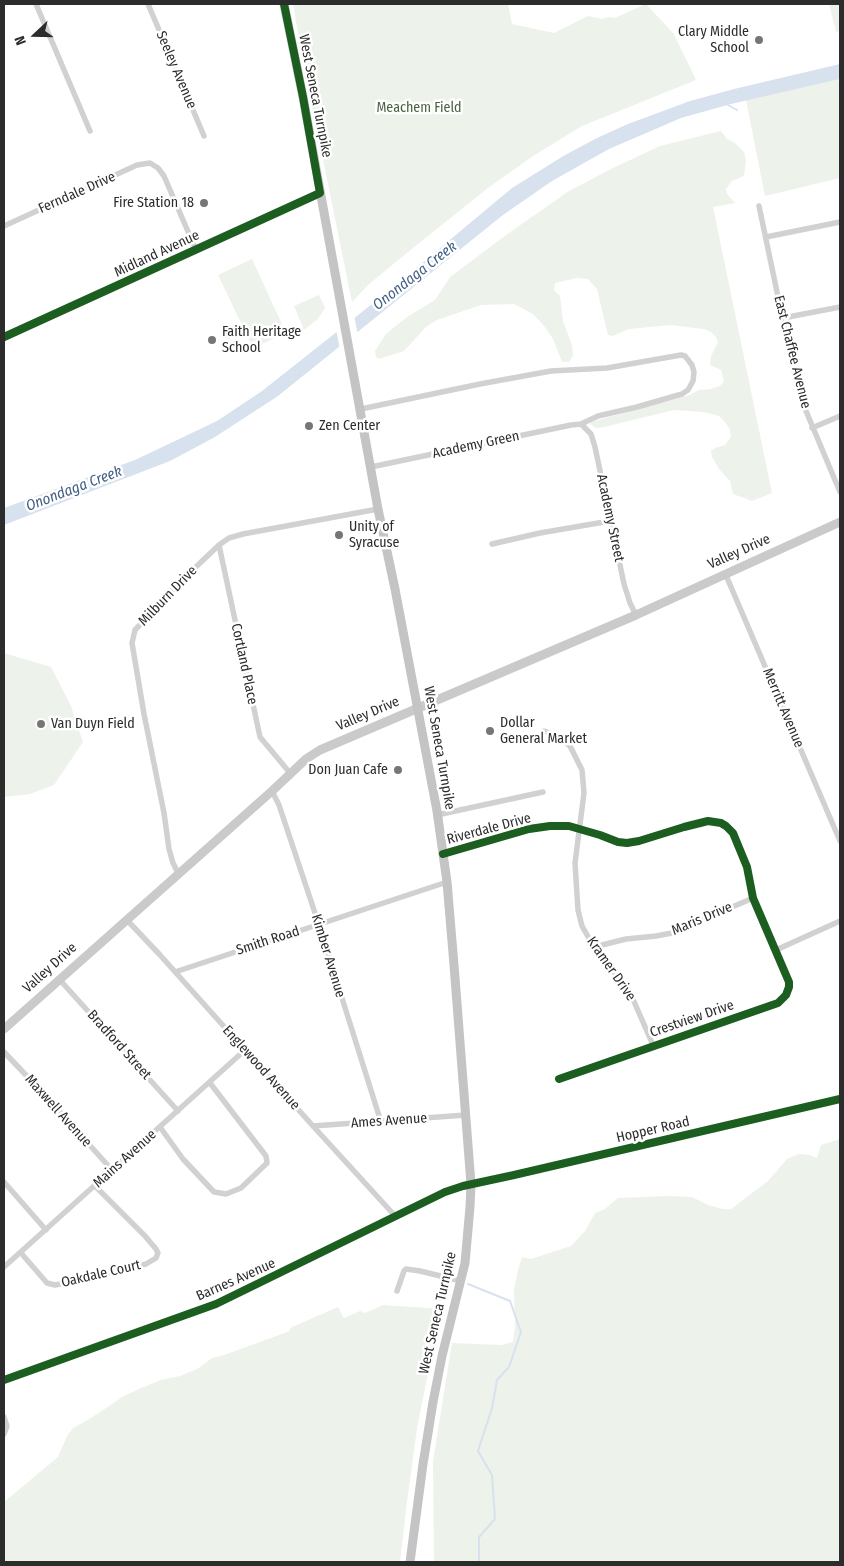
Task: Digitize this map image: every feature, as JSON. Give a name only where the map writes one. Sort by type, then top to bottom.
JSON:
[{"type":"main road","name":"West Seneca Turnpike","points":[[284,4],[437,815],[447,882],[466,1115],[470,1184],[467,1249],[433,1402],[410,1562]]},
{"type":"main road","name":"Valley Drive","points":[[4,1029],[290,773],[320,750],[636,614],[840,522]]},
{"type":"street","points":[[36,4],[90,130]]},
{"type":"street","name":"Seeley Avenue","points":[[148,4],[204,136]]},
{"type":"street","name":"Ferndale Drive","points":[[4,226],[137,165],[150,163],[158,168],[164,176],[196,250]]},
{"type":"street","name":"Midland Avenue","points":[[4,337],[320,192]]},
{"type":"street","name":"East Chaffee Avenue","points":[[759,206],[801,399],[840,492]]},
{"type":"street","points":[[766,238],[840,222]]},
{"type":"street","points":[[783,318],[840,307]]},
{"type":"street","name":"Academy Green","points":[[361,408],[551,372],[607,368],[681,355],[685,356],[692,365],[694,372],[693,381],[688,390],[682,394],[598,416],[581,424],[371,467]]},
{"type":"street","points":[[812,428],[840,416]]},
{"type":"street","name":"Academy Street","points":[[581,424],[591,434],[595,447],[624,584],[636,614]]},
{"type":"street","name":"Milburn Drive","points":[[178,873],[169,849],[164,813],[144,714],[132,643],[135,630],[180,582],[229,538],[378,509]]},
{"type":"street","points":[[492,544],[540,533],[610,521]]},
{"type":"street","name":"Cortland Place","points":[[219,545],[260,738],[290,773]]},
{"type":"street","name":"Merritt Avenue","points":[[725,574],[840,842]]},
{"type":"street","name":"Kramer Drive","points":[[544,731],[555,735],[570,746],[582,770],[584,793],[575,862],[578,910],[582,926],[594,947],[629,990],[654,1045]]},
{"type":"street","name":"Kimber Avenue","points":[[272,790],[279,805],[319,925],[381,1122]]},
{"type":"street","points":[[437,815],[543,792]]},
{"type":"street","name":"Riverdale Drive","points":[[443,854],[529,829],[550,826],[569,826],[626,843],[708,821],[720,823],[733,833],[748,867],[753,898]]},
{"type":"street","name":"Smith Road","points":[[175,972],[206,960],[447,882]]},
{"type":"street","points":[[753,898],[776,950],[840,921]]},
{"type":"street","name":"Maris Drive","points":[[594,947],[626,939],[672,933],[753,898]]},
{"type":"street","name":"Englewood Avenue","points":[[126,919],[396,1217]]},
{"type":"street","name":"Crestview Drive","points":[[559,1079],[778,1002],[786,995],[790,987],[776,950]]},
{"type":"street","name":"Bradford Street","points":[[60,979],[178,1111]]},
{"type":"street","name":"Mains Avenue","points":[[4,1267],[245,1050]]},
{"type":"street","name":"Maxwell Avenue","points":[[4,1052],[112,1170]]},
{"type":"street","points":[[160,1127],[183,1159],[214,1192],[226,1194],[241,1188],[267,1163],[266,1156],[210,1083]]},
{"type":"street","name":"Hopper Road","points":[[470,1184],[840,1098]]},
{"type":"street","name":"Ames Avenue","points":[[313,1126],[466,1115]]},
{"type":"street","points":[[4,1182],[46,1230]]},
{"type":"street","name":"Barnes Avenue","points":[[4,1380],[126,1338],[216,1304],[445,1192],[470,1184]]},
{"type":"street","name":"Oakdale Court","points":[[21,1253],[49,1284],[130,1268],[146,1264],[156,1258],[158,1253],[145,1236],[95,1186]]},
{"type":"street","points":[[396,1291],[406,1269],[420,1270],[461,1281]]},
{"type":"street","points":[[4,1417],[7,1426],[4,1434]]},
{"type":"green space","name":"Meachem Field","points":[[293,4],[508,4],[512,24],[554,33],[588,16],[602,19],[608,17],[615,18],[646,4],[674,34],[696,80],[582,126],[533,156],[488,188],[408,252],[368,285],[352,302]]},
{"type":"green space","points":[[829,4],[840,4],[840,31],[836,32]]},
{"type":"green space","points":[[840,79],[840,178],[765,196],[746,100]]},
{"type":"green space","points":[[721,131],[727,139],[735,143],[744,152],[746,160],[744,176],[732,181],[726,189],[727,194],[735,203],[713,207],[772,493],[752,501],[733,494],[730,481],[719,469],[712,457],[711,451],[725,445],[731,437],[726,423],[719,416],[704,412],[674,410],[604,427],[596,428],[590,424],[591,422],[690,395],[699,390],[711,389],[720,386],[724,381],[721,370],[710,365],[711,356],[718,342],[711,332],[704,329],[670,325],[629,329],[613,336],[608,335],[597,289],[588,279],[577,278],[555,283],[554,290],[560,296],[563,321],[572,345],[573,356],[569,362],[562,362],[553,339],[533,314],[514,304],[481,305],[437,320],[427,326],[404,351],[379,359],[376,357],[375,351],[386,334],[407,317],[435,300],[450,277],[569,191],[660,146]]},
{"type":"green space","points":[[252,259],[286,333],[253,348],[218,275]]},
{"type":"green space","points":[[319,295],[325,308],[318,319],[304,330],[294,306]]},
{"type":"green space","name":"Van Duyn Field","points":[[4,653],[51,667],[71,706],[83,742],[54,785],[30,794],[4,797]]},
{"type":"green space","points":[[840,1139],[840,1562],[434,1562],[433,1461],[452,1343],[501,1345],[513,1342],[515,1327],[514,1289],[522,1257],[531,1259],[571,1246],[585,1231],[595,1213],[605,1209],[618,1198],[692,1197],[708,1205],[731,1209],[768,1181],[787,1159],[799,1154],[817,1158],[821,1145]]},
{"type":"green space","points":[[383,1305],[442,1309],[417,1428],[400,1562],[4,1562],[4,1502],[58,1457],[67,1436],[73,1428],[124,1396],[139,1389],[199,1368],[212,1358],[290,1331],[290,1328],[338,1307],[344,1318],[360,1311],[365,1313]]},
{"type":"water","name":"Onondaga Creek","points":[[840,64],[840,79],[731,104],[681,118],[609,149],[552,181],[503,215],[278,396],[215,437],[170,461],[4,525],[4,508],[135,460],[217,421],[262,391],[391,289],[512,188],[565,155],[628,124],[690,101]]},
{"type":"pier","points":[[354,315],[358,336],[340,350],[336,329]]},
{"type":"waterway","points":[[728,105],[737,110]]},
{"type":"waterway","points":[[468,1284],[510,1301],[521,1332],[509,1367],[497,1380],[492,1408],[478,1451],[492,1475],[495,1519],[479,1537],[479,1562]]},
{"type":"cycle path","points":[[4,337],[320,193],[284,4]]},
{"type":"cycle path","points":[[443,854],[529,829],[550,826],[569,826],[618,842],[627,843],[708,821],[721,823],[733,833],[747,867],[753,898],[789,982],[786,995],[778,1003],[559,1079]]},
{"type":"cycle path","points":[[4,1380],[216,1304],[445,1192],[463,1186],[840,1099]]},
{"type":"place","name":"Clary Middle School","points":[[759,40]]},
{"type":"place","name":"Fire Station 18","points":[[204,203]]},
{"type":"place","name":"Faith Heritage School","points":[[212,340]]},
{"type":"place","name":"Zen Center","points":[[309,426]]},
{"type":"place","name":"Unity of Syracuse","points":[[339,535]]},
{"type":"place","name":"Van Duyn Field","points":[[41,724]]},
{"type":"place","name":"Dollar General Market","points":[[490,731]]},
{"type":"place","name":"Don Juan Cafe","points":[[398,770]]}]
